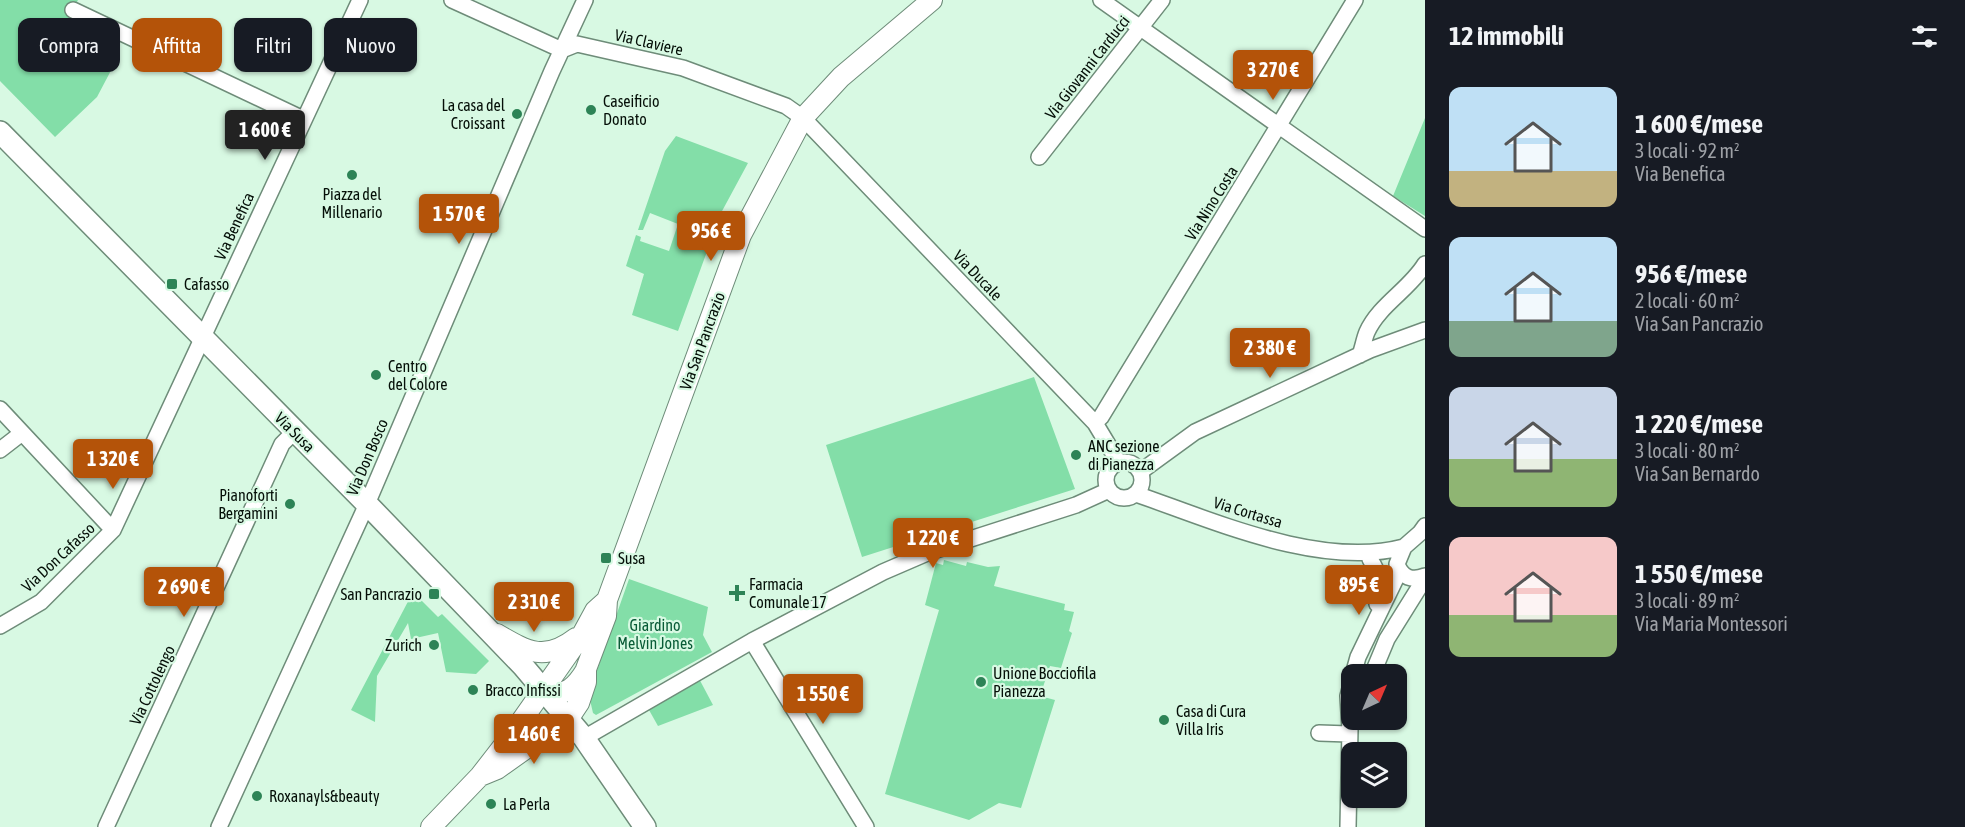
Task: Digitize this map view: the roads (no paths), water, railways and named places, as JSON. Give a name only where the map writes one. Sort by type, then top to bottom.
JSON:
[{"type":"main road","name":"Via Susa","points":[[0,132],[367,504],[545,690],[584,738],[645,827]]},
{"type":"street","name":"Via Benefica","points":[[201,337],[360,0]]},
{"type":"street","points":[[453,0],[562,50]]},
{"type":"street","name":"Via Don Bosco","points":[[219,827],[367,504],[585,0]]},
{"type":"street","name":"Via San Pancrazio","points":[[607,600],[741,235],[803,118],[841,77],[932,0]]},
{"type":"street","points":[[1101,0],[1425,230]]},
{"type":"street","name":"Via Giovanni Carducci","points":[[1039,157],[1162,0]]},
{"type":"street","name":"Via Nino Costa","points":[[1095,423],[1101,417],[1280,126],[1355,0]]},
{"type":"street","points":[[73,10],[303,119]]},
{"type":"street","name":"Via Claviere","points":[[562,50],[577,44],[683,68],[786,106],[803,118]]},
{"type":"street","name":"Via Ducale","points":[[803,118],[1095,423],[1119,463]]},
{"type":"street","points":[[1360,355],[1367,331],[1425,264]]},
{"type":"street","points":[[1140,472],[1195,432],[1360,355],[1425,330]]},
{"type":"street","name":"Via Don Cafasso","points":[[0,626],[41,602],[113,530],[201,337]]},
{"type":"street","points":[[0,409],[113,530]]},
{"type":"street","name":"Via Cottolengo","points":[[106,827],[282,444],[295,431]]},
{"type":"street","points":[[0,450],[22,432]]},
{"type":"street","points":[[1129,463],[1140,472],[1142,483],[1136,494],[1124,498],[1118,497],[1109,490],[1107,474],[1114,465],[1129,463]]},
{"type":"street","points":[[584,738],[752,641],[883,572],[927,554],[1076,505],[1109,490]]},
{"type":"street","name":"Via Cortassa","points":[[1136,494],[1259,537],[1324,550],[1353,553],[1386,552],[1404,547]]},
{"type":"street","points":[[1356,664],[1398,567],[1404,547],[1423,530]]},
{"type":"street","name":"Via Cortassa","points":[[1353,553],[1398,567],[1407,578],[1425,577]]},
{"type":"street","points":[[1370,559],[1381,582],[1370,631]]},
{"type":"street","points":[[1377,664],[1387,639],[1425,577]]},
{"type":"street","points":[[431,827],[480,776],[508,740],[545,690],[595,611],[607,600]]},
{"type":"street","points":[[545,690],[555,694],[566,692],[579,681],[586,669],[606,616],[607,600]]},
{"type":"street","points":[[487,628],[518,647],[531,652],[548,653],[563,648],[583,633]]},
{"type":"street","points":[[752,641],[866,827]]},
{"type":"street","points":[[480,776],[497,769],[569,718],[579,703],[586,682],[586,669]]},
{"type":"street","points":[[1319,733],[1341,730]]},
{"type":"street","points":[[1348,827],[1351,730]]},
{"type":"place","name":"Caseificio Donato","points":[[591,110]]},
{"type":"place","name":"La casa del Croissant","points":[[517,114]]},
{"type":"place","name":"Piazza del Millenario","points":[[352,175]]},
{"type":"place","name":"Cafasso","points":[[172,284]]},
{"type":"place","name":"Centro del Colore","points":[[376,375]]},
{"type":"place","name":"ANC sezione di Pianezza","points":[[1076,455]]},
{"type":"place","name":"Pianoforti Bergamini","points":[[290,504]]},
{"type":"place","name":"Susa","points":[[606,558]]},
{"type":"place","name":"Farmacia Comunale 17","points":[[737,593]]},
{"type":"place","name":"San Pancrazio","points":[[434,594]]},
{"type":"place","name":"Zurich","points":[[434,645]]},
{"type":"place","name":"Unione Bocciofila Pianezza","points":[[981,682]]},
{"type":"place","name":"Bracco Infissi","points":[[473,690]]},
{"type":"place","name":"Casa di Cura Villa Iris","points":[[1164,720]]},
{"type":"place","name":"Roxanayls&beauty","points":[[257,796]]},
{"type":"place","name":"La Perla","points":[[491,804]]},
{"type":"park label","name":"Giardino Melvin Jones","points":[[655,634]]}]
